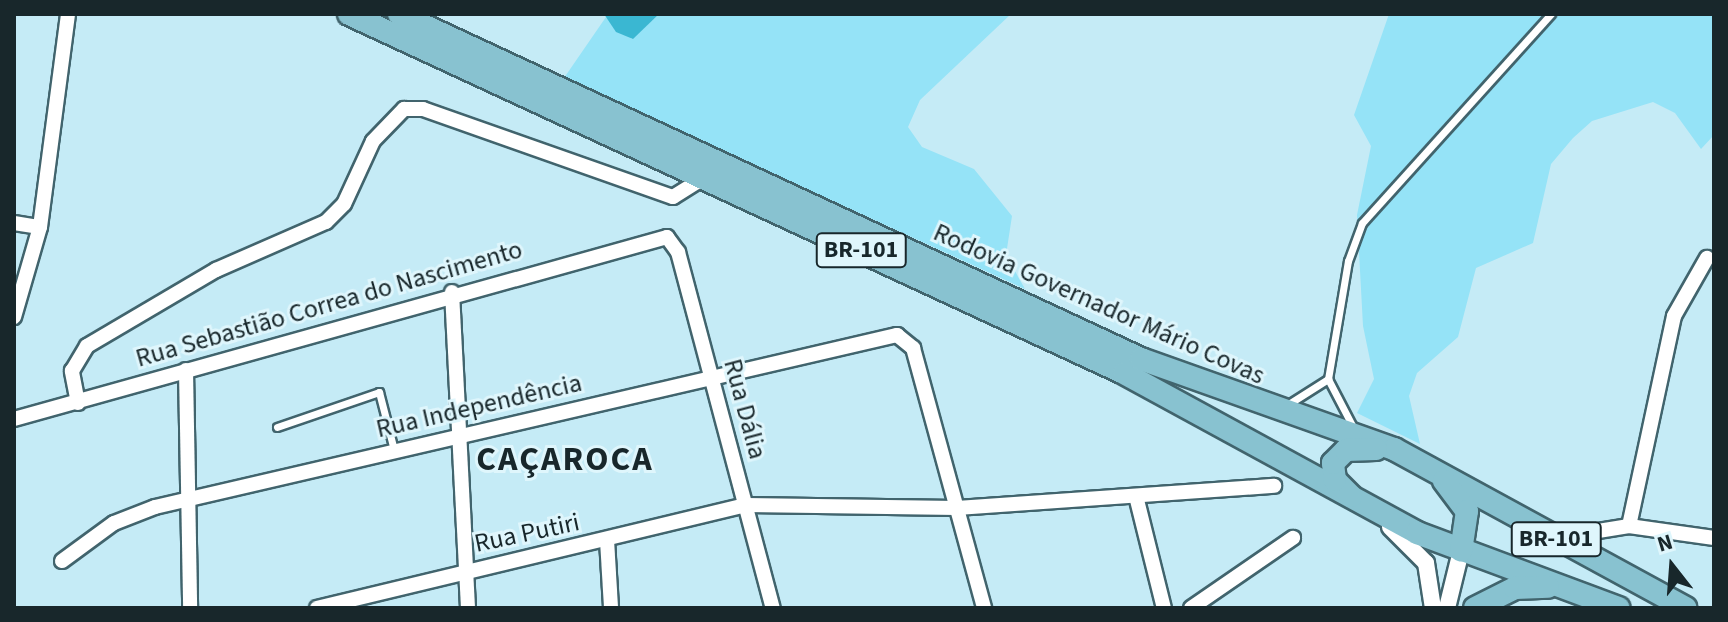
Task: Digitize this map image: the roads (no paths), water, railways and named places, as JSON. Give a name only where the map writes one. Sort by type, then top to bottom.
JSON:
[{"type":"main road","name":"Rodovia Governador Mário Covas","points":[[349,14],[705,177],[1180,401],[1363,507],[1461,551],[1619,608]]},
{"type":"main road","name":"Rodovia Governador Mário Covas","points":[[399,14],[1141,359],[1265,408],[1394,449],[1686,608]]},
{"type":"main road","points":[[1363,507],[1335,480],[1333,463],[1346,450],[1394,449]]},
{"type":"main road","points":[[1428,466],[1466,507],[1461,551]]},
{"type":"main road","points":[[1475,608],[1515,588],[1567,587]]},
{"type":"street","points":[[14,317],[40,227],[68,14]]},
{"type":"street","points":[[78,403],[72,371],[87,346],[216,270],[326,222],[344,204],[373,141],[404,109],[423,109],[673,197],[705,177]]},
{"type":"street","points":[[14,223],[40,227]]},
{"type":"street","name":"Rua Sebastião Correa do Nascimento","points":[[14,419],[656,235]]},
{"type":"street","name":"Rua Dália","points":[[656,235],[678,252],[773,608]]},
{"type":"street","points":[[1629,526],[1674,316],[1707,258]]},
{"type":"street","points":[[452,292],[468,608]]},
{"type":"street","name":"Rua Independência","points":[[62,561],[122,519],[185,501],[461,434],[897,335],[913,348],[957,508]]},
{"type":"street","points":[[186,370],[185,501],[190,608]]},
{"type":"street","name":"Rua Putiri","points":[[317,608],[746,505],[957,508],[1137,500],[1274,486]]},
{"type":"street","points":[[1137,500],[1164,608]]},
{"type":"street","points":[[1363,507],[1426,563],[1433,608]]},
{"type":"street","points":[[957,508],[984,608]]},
{"type":"street","points":[[1555,538],[1629,526],[1714,538]]},
{"type":"street","points":[[1191,608],[1293,538]]},
{"type":"street","points":[[607,540],[611,608]]},
{"type":"street","points":[[1447,608],[1461,551]]},
{"type":"lane","points":[[1265,408],[1304,400],[1328,379],[1348,261],[1362,223],[1551,14]]},
{"type":"lane","points":[[1328,379],[1362,438]]},
{"type":"lane","points":[[277,427],[379,392],[394,450]]},
{"type":"district","name":"CAÇAROCA","points":[[565,460]]}]
